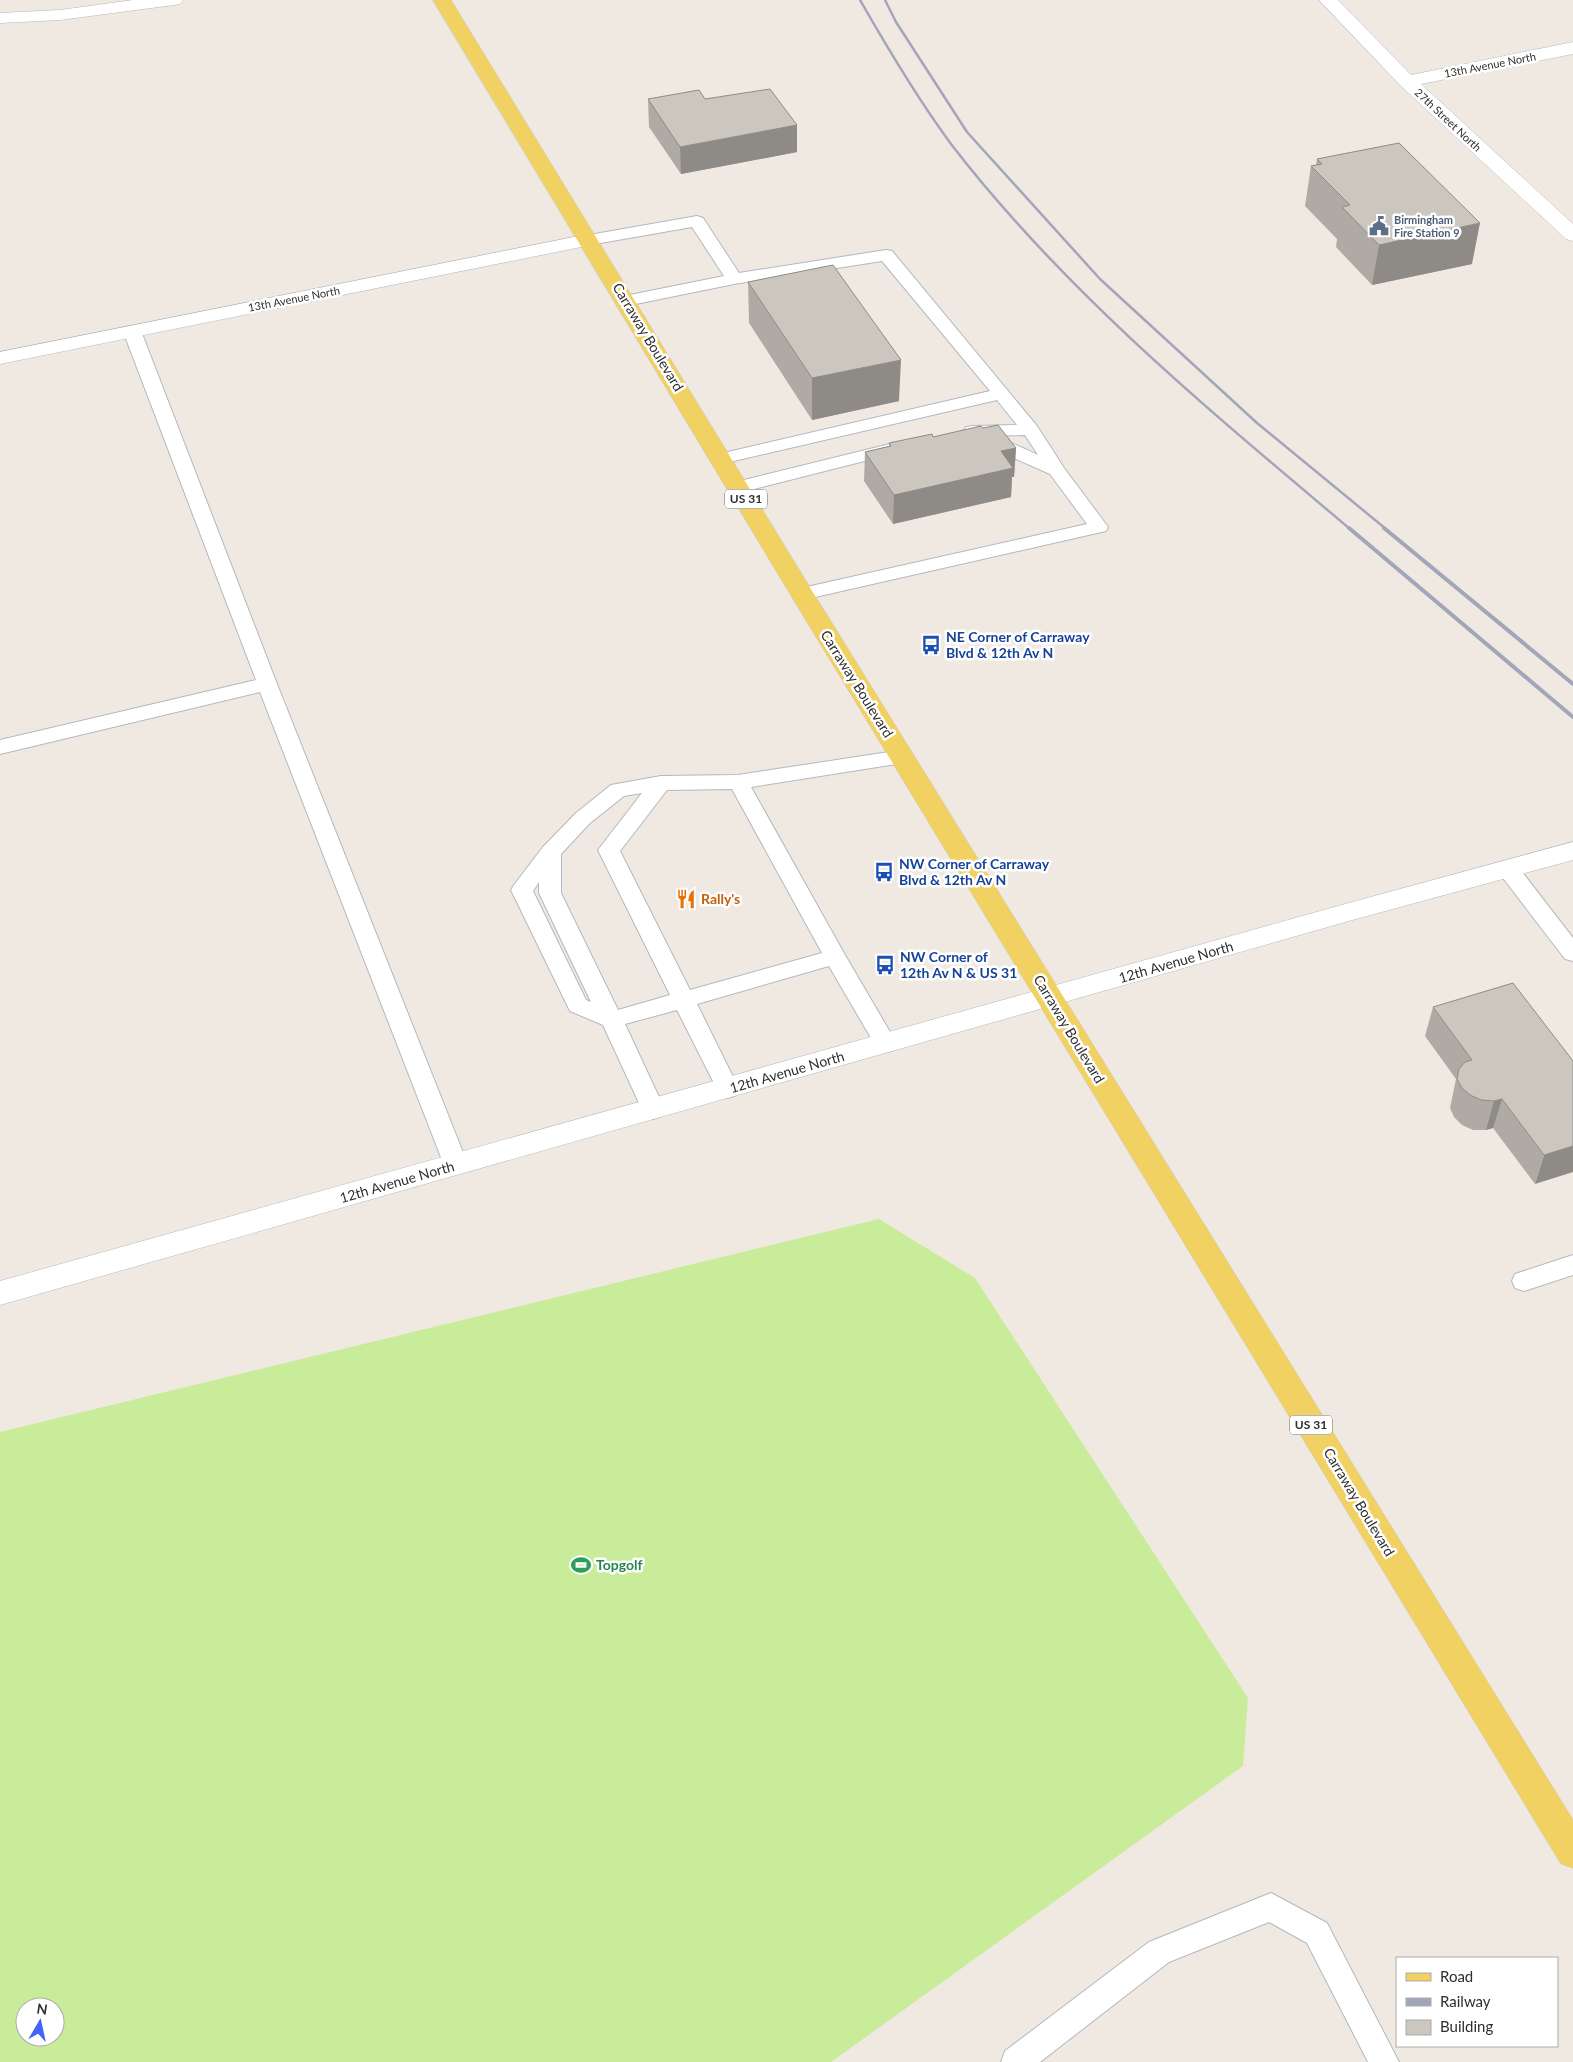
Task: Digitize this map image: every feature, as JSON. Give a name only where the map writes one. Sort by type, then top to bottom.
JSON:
[{"type":"main road","name":"Carraway Boulevard","points":[[442,0],[802,594],[1573,1852]]},
{"type":"street","points":[[0,18],[60,15],[174,0]]},
{"type":"street","name":"27th Street North","points":[[1328,0],[1407,81],[1573,235]]},
{"type":"street","name":"13th Avenue North","points":[[1407,81],[1573,48]]},
{"type":"street","name":"13th Avenue North","points":[[0,358],[589,240]]},
{"type":"street","name":"12th Avenue North","points":[[0,1293],[1050,998],[1356,910],[1573,851]]},
{"type":"lane","points":[[589,240],[697,221],[734,280]]},
{"type":"lane","points":[[626,301],[734,280],[886,255],[1031,430],[1056,470],[1099,527],[802,594]]},
{"type":"lane","points":[[132,331],[267,684],[456,1165]]},
{"type":"lane","points":[[721,459],[1001,394]]},
{"type":"lane","points":[[1031,430],[973,431],[961,441],[1002,446],[1056,470]]},
{"type":"lane","points":[[738,487],[827,464],[873,465],[911,451]]},
{"type":"lane","points":[[0,747],[267,684]]},
{"type":"lane","points":[[835,957],[612,1020],[578,1005],[522,890],[550,852],[583,818],[618,790],[661,783],[738,782],[902,757]]},
{"type":"lane","points":[[738,782],[835,957],[886,1044]]},
{"type":"lane","points":[[661,783],[609,850],[728,1088]]},
{"type":"lane","points":[[1508,869],[1573,953]]},
{"type":"lane","points":[[612,1020],[653,1110]]},
{"type":"lane","points":[[1524,1281],[1573,1265]]},
{"type":"lane","points":[[1016,2062],[1159,1952],[1272,1907],[1317,1933],[1384,2062]]},
{"type":"green space","name":"Topgolf","points":[[879,1219],[975,1278],[1248,1698],[1243,1766],[831,2062],[0,2062],[0,1432]]},
{"type":"building","points":[[770,89],[797,125],[680,147],[648,99],[699,90],[705,99]]},
{"type":"building","points":[[1399,143],[1480,223],[1379,245],[1342,207],[1350,205],[1311,166],[1322,164],[1317,159]]},
{"type":"building","points":[[833,265],[901,360],[812,378],[748,282]]},
{"type":"building","points":[[998,425],[1016,448],[1001,451],[1013,468],[894,495],[865,452],[891,446],[889,443],[932,434],[933,437],[981,426],[983,428]]},
{"type":"building","points":[[1513,983],[1573,1061],[1573,1146],[1544,1155],[1502,1099],[1494,1101],[1481,1100],[1470,1095],[1462,1088],[1457,1079],[1459,1069],[1465,1062],[1472,1060],[1433,1007]]},
{"type":"railway","points":[[860,0],[903,73],[951,144],[995,198],[1041,249],[1140,347],[1350,529]]},
{"type":"railway","points":[[885,0],[896,22],[967,132],[1100,279],[1257,423],[1386,529]]},
{"type":"railway","points":[[1349,528],[1573,717]]},
{"type":"railway","points":[[1384,528],[1573,684]]},
{"type":"place","name":"Birmingham Fire Station 9","points":[[1379,226]]},
{"type":"place","name":"NE Corner of Carraway Blvd & 12th Av N","points":[[931,645]]},
{"type":"place","name":"NW Corner of Carraway Blvd & 12th Av N","points":[[884,872]]},
{"type":"place","name":"Rally's","points":[[686,899]]},
{"type":"place","name":"NW Corner of 12th Av N & US 31","points":[[885,965]]},
{"type":"place","name":"Topgolf","points":[[581,1565]]}]
